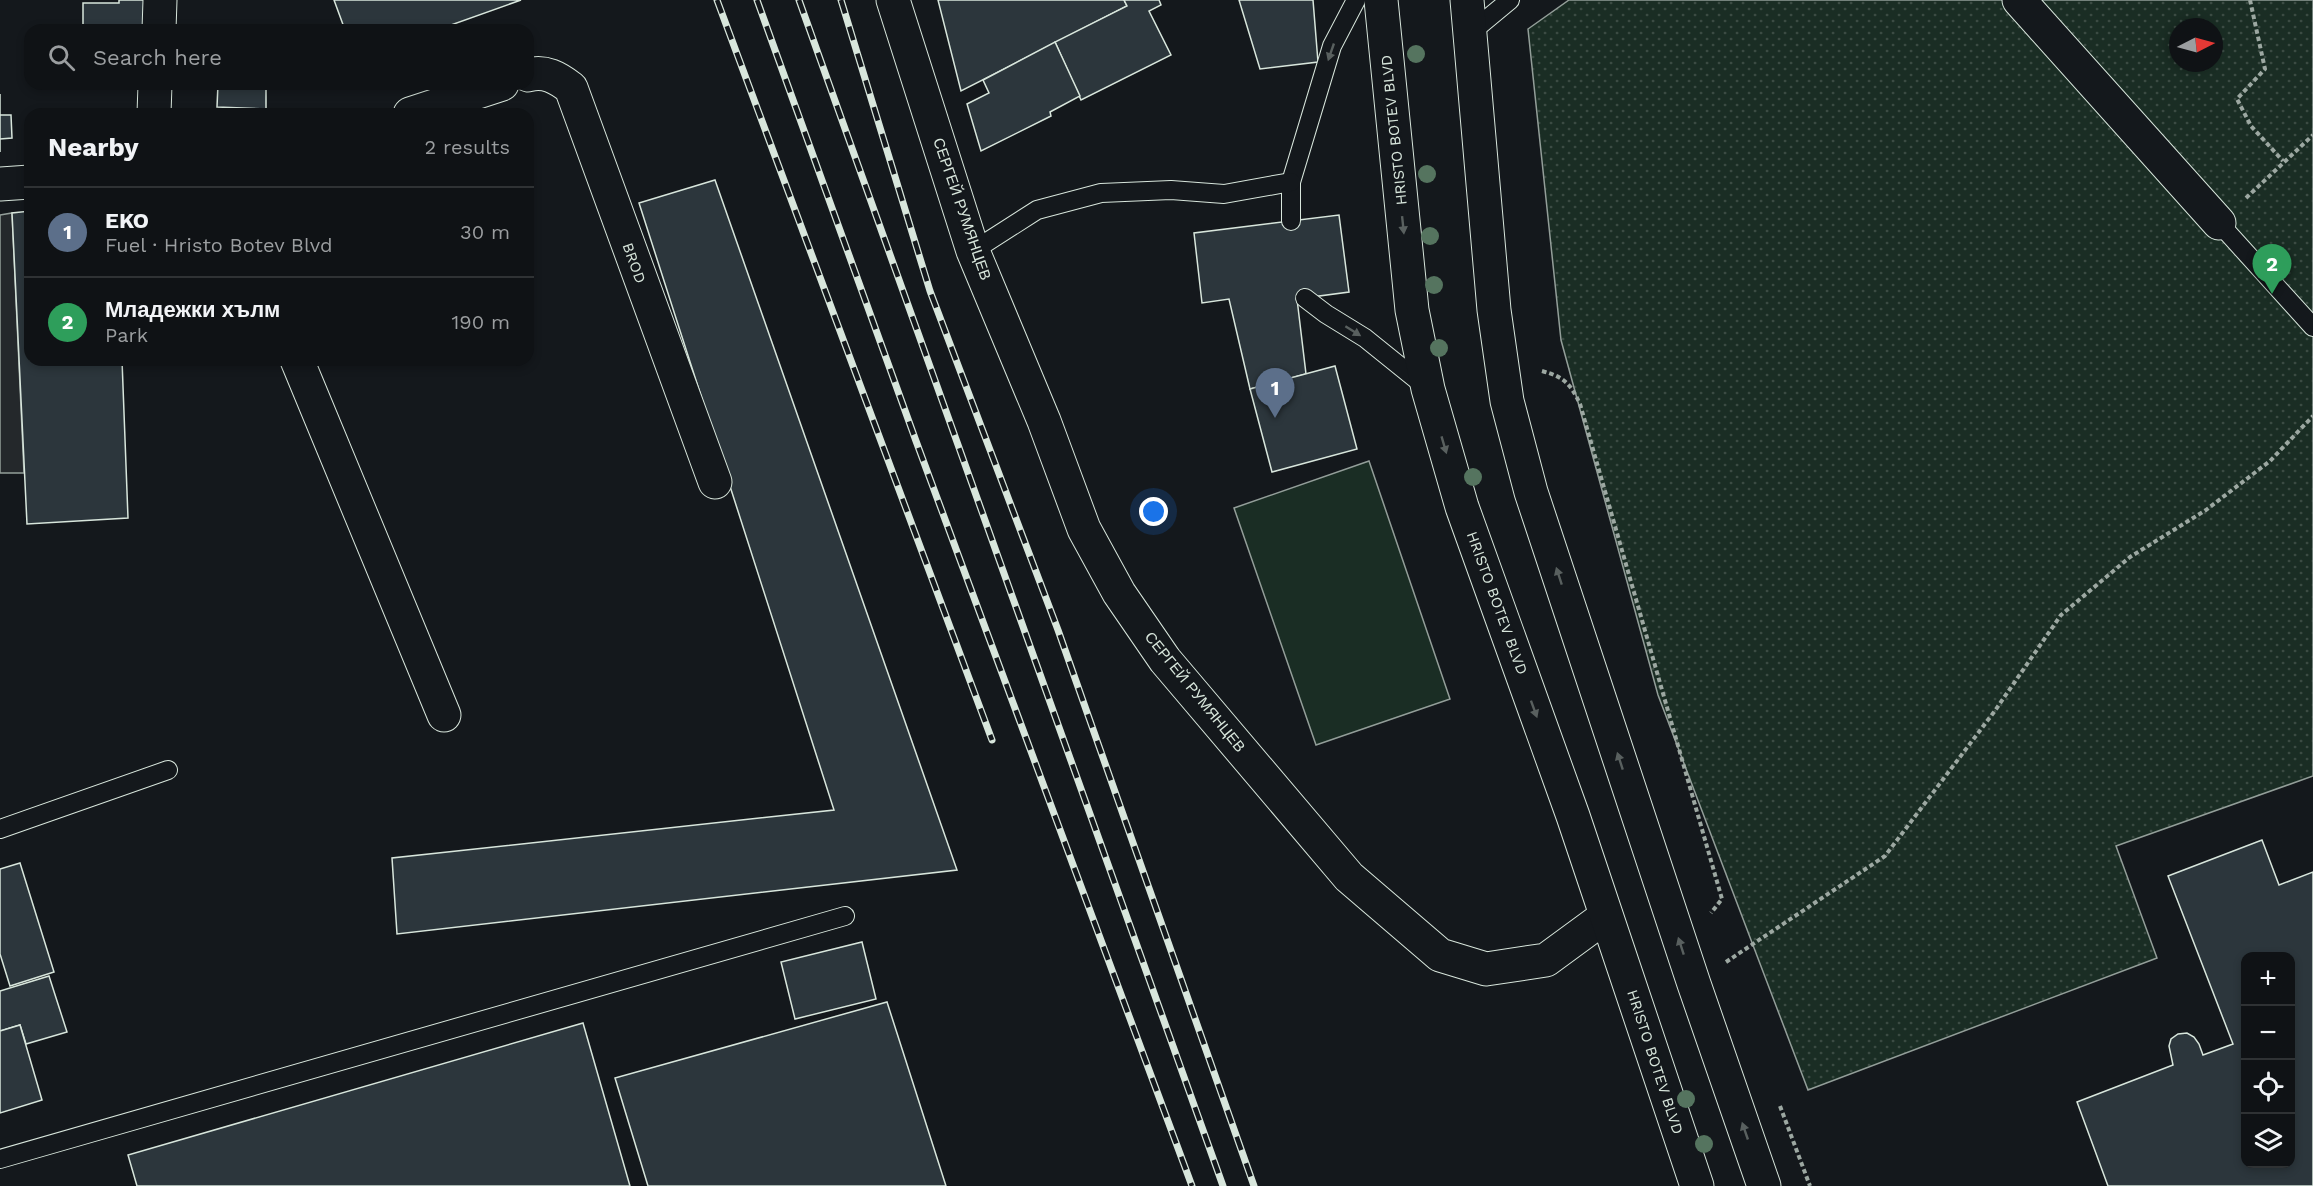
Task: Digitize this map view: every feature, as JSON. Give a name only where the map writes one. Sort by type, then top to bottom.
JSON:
[{"type":"street","points":[[159,24],[160,0]]},
{"type":"street","name":"СЕРГЕЙ РУМЯНЦЕВ","points":[[893,0],[973,250],[1044,421],[1084,529],[1119,593],[1165,660],[1349,877],[1440,955],[1486,969],[1546,960],[1606,916]]},
{"type":"street","name":"HRISTO BOTEV BLVD","points":[[1381,0],[1412,310],[1428,389],[1462,507],[1606,916],[1697,1186]]},
{"type":"street","points":[[1467,0],[1494,310],[1507,401],[1531,492],[1694,984],[1764,1186]]},
{"type":"street","points":[[2019,0],[2219,223]]},
{"type":"street","name":"BROD","points":[[534,73],[556,76],[571,88],[715,482]]},
{"type":"street","points":[[154,108],[155,90]]},
{"type":"street","points":[[428,108],[484,90]]},
{"type":"street","points":[[0,184],[24,182]]},
{"type":"street","points":[[299,366],[444,715]]},
{"type":"lane","points":[[1292,221],[1291,182],[1332,46],[1356,0]]},
{"type":"lane","points":[[1469,34],[1510,0]]},
{"type":"lane","points":[[973,250],[1037,210],[1101,193],[1171,190],[1224,194],[1291,182]]},
{"type":"lane","points":[[2219,223],[2313,327]]},
{"type":"lane","points":[[1305,298],[1365,338],[1428,389]]},
{"type":"lane","points":[[0,828],[168,770]]},
{"type":"lane","points":[[0,1159],[845,916]]},
{"type":"path","points":[[2250,0],[2265,69],[2237,99],[2251,126],[2283,161]]},
{"type":"path","points":[[2219,223],[2313,135]]},
{"type":"path","points":[[1536,369],[1559,375],[1572,388],[1580,404],[1722,899],[1710,915]]},
{"type":"path","points":[[1694,984],[1885,856],[1994,712],[2061,615],[2130,557],[2206,510],[2270,461],[2313,416]]},
{"type":"green space","points":[[1569,0],[2313,0],[2313,776],[2116,846],[2157,958],[1808,1090],[1658,695],[1561,340],[1528,29]]},
{"type":"green space","points":[[1369,461],[1450,699],[1316,745],[1234,508]]},
{"type":"shaded area","points":[[12,213],[24,473],[0,473],[0,215]]},
{"type":"building","points":[[119,0],[147,0],[146,24],[83,24],[83,3],[119,3]]},
{"type":"building","points":[[334,0],[521,0],[454,24],[343,24]]},
{"type":"building","points":[[938,0],[1124,0],[1127,6],[961,91]]},
{"type":"building","points":[[1124,0],[1159,0],[1161,5],[1149,11],[1171,55],[1081,100],[1055,42],[1127,6]]},
{"type":"building","points":[[1239,0],[1313,0],[1318,62],[1260,69]]},
{"type":"building","points":[[1055,42],[1080,96],[1050,112],[1051,116],[981,151],[967,104],[989,93],[983,80]]},
{"type":"building","points":[[218,90],[266,90],[266,108],[217,107]]},
{"type":"building","points":[[0,115],[11,115],[12,138],[0,139]]},
{"type":"building","points":[[715,180],[957,870],[397,934],[392,858],[834,810],[639,203]]},
{"type":"building","points":[[24,212],[24,366],[122,366],[128,518],[27,524],[12,213]]},
{"type":"building","points":[[1339,215],[1349,292],[1297,299],[1306,374],[1250,389],[1229,299],[1202,303],[1194,233]]},
{"type":"building","points":[[1335,366],[1357,449],[1272,472],[1250,389]]},
{"type":"building","points":[[2262,840],[2279,885],[2313,872],[2313,1186],[2108,1186],[2077,1102],[2173,1065],[2169,1046],[2171,1039],[2178,1034],[2187,1033],[2194,1037],[2203,1055],[2233,1044],[2168,876]]},
{"type":"building","points":[[20,863],[54,972],[10,986],[0,954],[0,869]]},
{"type":"building","points":[[862,942],[876,999],[795,1019],[781,962]]},
{"type":"building","points":[[49,976],[67,1032],[26,1044],[20,1025],[0,1031],[0,991]]},
{"type":"building","points":[[887,1002],[946,1186],[648,1186],[615,1078]]},
{"type":"building","points":[[583,1023],[630,1186],[137,1186],[128,1155]]},
{"type":"building","points":[[20,1025],[42,1100],[0,1113],[0,1031]]},
{"type":"railway","points":[[717,0],[992,740]]},
{"type":"railway","points":[[757,0],[916,441],[1192,1186]]},
{"type":"railway","points":[[799,0],[1223,1186]]},
{"type":"railway","points":[[841,0],[930,291],[1058,630],[1254,1186]]},
{"type":"place","name":"Младежки хълм","points":[[2272,294]]},
{"type":"place","name":"EKO","points":[[1275,418]]}]
